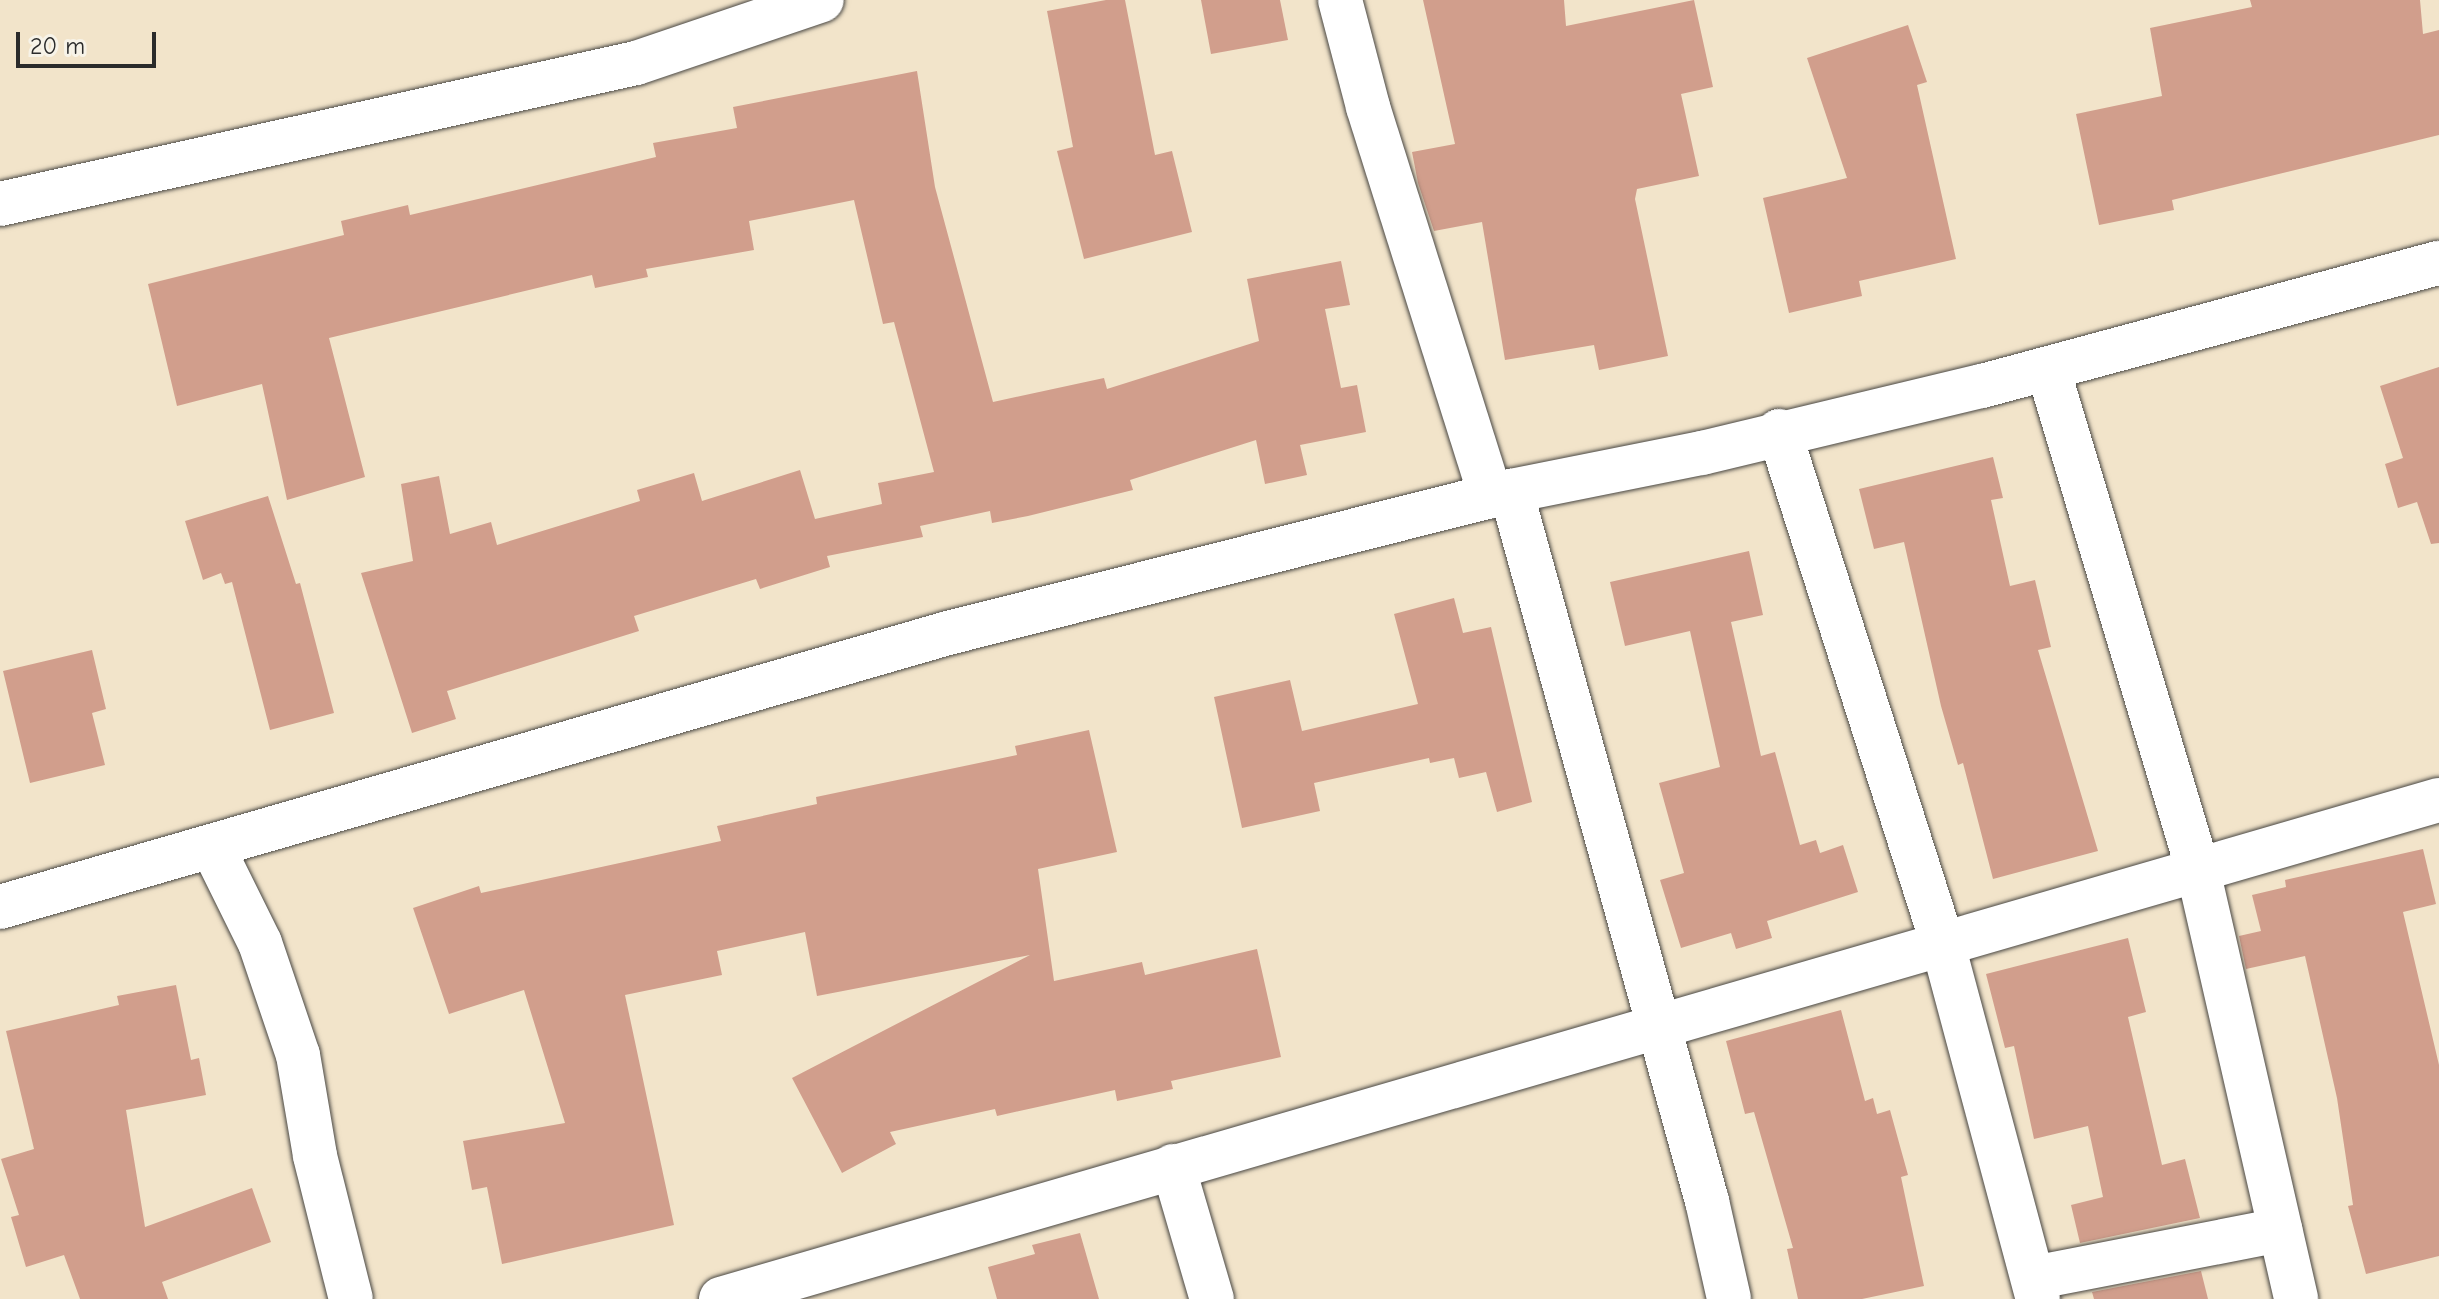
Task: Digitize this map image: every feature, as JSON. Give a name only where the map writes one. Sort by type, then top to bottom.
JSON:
[{"type":"street","points":[[0,204],[636,63],[822,0]]},
{"type":"street","points":[[1340,0],[1377,137],[1501,494],[1707,1201],[1729,1299]]},
{"type":"street","points":[[0,907],[948,633],[1501,494],[1702,453],[1779,431],[2048,369],[2439,263]]},
{"type":"street","points":[[2048,369],[2198,870],[2296,1299]]},
{"type":"street","points":[[1779,431],[1943,945],[2035,1288],[2280,1230]]},
{"type":"street","points":[[721,1299],[2439,800]]},
{"type":"street","points":[[212,846],[260,943],[298,1055],[315,1156],[351,1299]]},
{"type":"street","points":[[1173,1166],[1212,1299]]},
{"type":"building","points":[[1106,0],[1125,0],[1155,155],[1172,151],[1192,232],[1084,259],[1057,151],[1073,147],[1047,11]]},
{"type":"building","points":[[1201,0],[1280,0],[1288,40],[1211,54]]},
{"type":"building","points":[[1423,0],[1564,0],[1566,26],[1694,0],[1713,87],[1681,94],[1699,176],[1637,189],[1635,199],[1668,356],[1599,370],[1594,345],[1505,360],[1482,222],[1434,231],[1418,183],[1412,152],[1455,144]]},
{"type":"building","points":[[2250,0],[2420,0],[2423,34],[2439,30],[2439,135],[2172,200],[2174,210],[2099,225],[2076,114],[2162,96],[2150,28],[2252,7]]},
{"type":"building","points":[[1908,25],[1927,82],[1917,85],[1956,259],[1859,281],[1862,296],[1789,313],[1763,198],[1847,178],[1807,58]]},
{"type":"building","points":[[917,71],[935,187],[993,402],[1104,378],[1107,389],[1259,341],[1247,279],[1341,261],[1350,305],[1325,309],[1341,388],[1357,385],[1366,432],[1300,445],[1307,475],[1265,484],[1256,440],[1130,480],[1133,490],[992,523],[990,511],[920,526],[923,537],[827,556],[830,567],[760,589],[756,579],[634,616],[639,631],[447,691],[456,719],[412,733],[361,573],[413,561],[401,484],[439,476],[450,534],[491,522],[497,545],[640,501],[637,490],[694,473],[702,501],[800,470],[815,519],[882,504],[878,483],[934,472],[894,322],[883,324],[854,200],[749,221],[754,250],[646,269],[648,277],[595,288],[592,275],[329,338],[365,477],[287,500],[262,384],[177,406],[148,284],[344,235],[341,221],[408,205],[410,215],[656,157],[653,143],[737,128],[733,107]]},
{"type":"building","points":[[2439,367],[2439,543],[2431,544],[2417,502],[2398,508],[2385,464],[2403,458],[2380,386]]},
{"type":"building","points":[[1993,457],[2003,498],[1991,500],[2010,586],[2035,580],[2051,647],[2038,650],[2098,851],[1993,879],[1963,763],[1958,765],[1941,706],[1904,542],[1874,549],[1859,489]]},
{"type":"building","points":[[268,496],[296,584],[300,583],[334,713],[270,730],[232,582],[225,584],[221,573],[203,580],[185,521]]},
{"type":"building","points":[[1749,551],[1763,615],[1731,622],[1761,756],[1775,752],[1800,845],[1816,840],[1820,853],[1843,845],[1858,892],[1767,921],[1772,938],[1736,949],[1731,933],[1681,948],[1660,880],[1684,873],[1659,783],[1720,767],[1690,631],[1625,646],[1610,582]]},
{"type":"building","points":[[1454,598],[1463,633],[1491,627],[1532,802],[1497,812],[1486,772],[1459,778],[1454,758],[1430,763],[1429,758],[1314,783],[1320,811],[1242,828],[1214,697],[1290,680],[1302,731],[1418,704],[1394,614]]},
{"type":"building","points":[[92,650],[106,709],[92,713],[105,765],[30,783],[3,671]]},
{"type":"building","points":[[1089,730],[1117,852],[1038,869],[1054,981],[1142,962],[1145,975],[1257,949],[1281,1057],[1171,1081],[1173,1089],[1117,1101],[1115,1090],[997,1116],[995,1109],[890,1132],[896,1144],[842,1173],[792,1078],[1030,955],[817,996],[805,932],[717,951],[722,975],[625,995],[674,1225],[502,1264],[487,1187],[472,1190],[463,1141],[565,1123],[524,990],[449,1014],[413,908],[479,886],[481,893],[721,841],[717,826],[817,804],[816,797],[1017,755],[1015,746]]},
{"type":"building","points":[[2423,849],[2436,904],[2403,912],[2439,1065],[2439,1256],[2366,1274],[2348,1206],[2353,1205],[2337,1098],[2305,956],[2246,969],[2239,936],[2261,931],[2252,895],[2286,887],[2285,880]]},
{"type":"building","points":[[2128,938],[2146,1012],[2128,1017],[2162,1165],[2185,1159],[2200,1218],[2080,1243],[2071,1205],[2103,1197],[2088,1126],[2034,1139],[2014,1046],[2005,1048],[1986,974]]},
{"type":"building","points":[[176,985],[191,1060],[199,1058],[206,1095],[126,1110],[145,1227],[252,1188],[271,1242],[162,1282],[168,1299],[80,1299],[64,1255],[26,1267],[11,1217],[19,1215],[1,1159],[34,1149],[6,1031],[119,1005],[117,996]]},
{"type":"building","points":[[1841,1010],[1865,1101],[1873,1098],[1877,1114],[1890,1110],[1908,1175],[1901,1177],[1924,1286],[1862,1299],[1798,1299],[1787,1249],[1793,1248],[1754,1112],[1745,1114],[1726,1041]]},
{"type":"building","points":[[1080,1233],[1099,1299],[997,1299],[988,1267],[1035,1254],[1032,1245]]},
{"type":"building","points":[[2201,1271],[2208,1299],[2094,1299],[2092,1292]]}]
